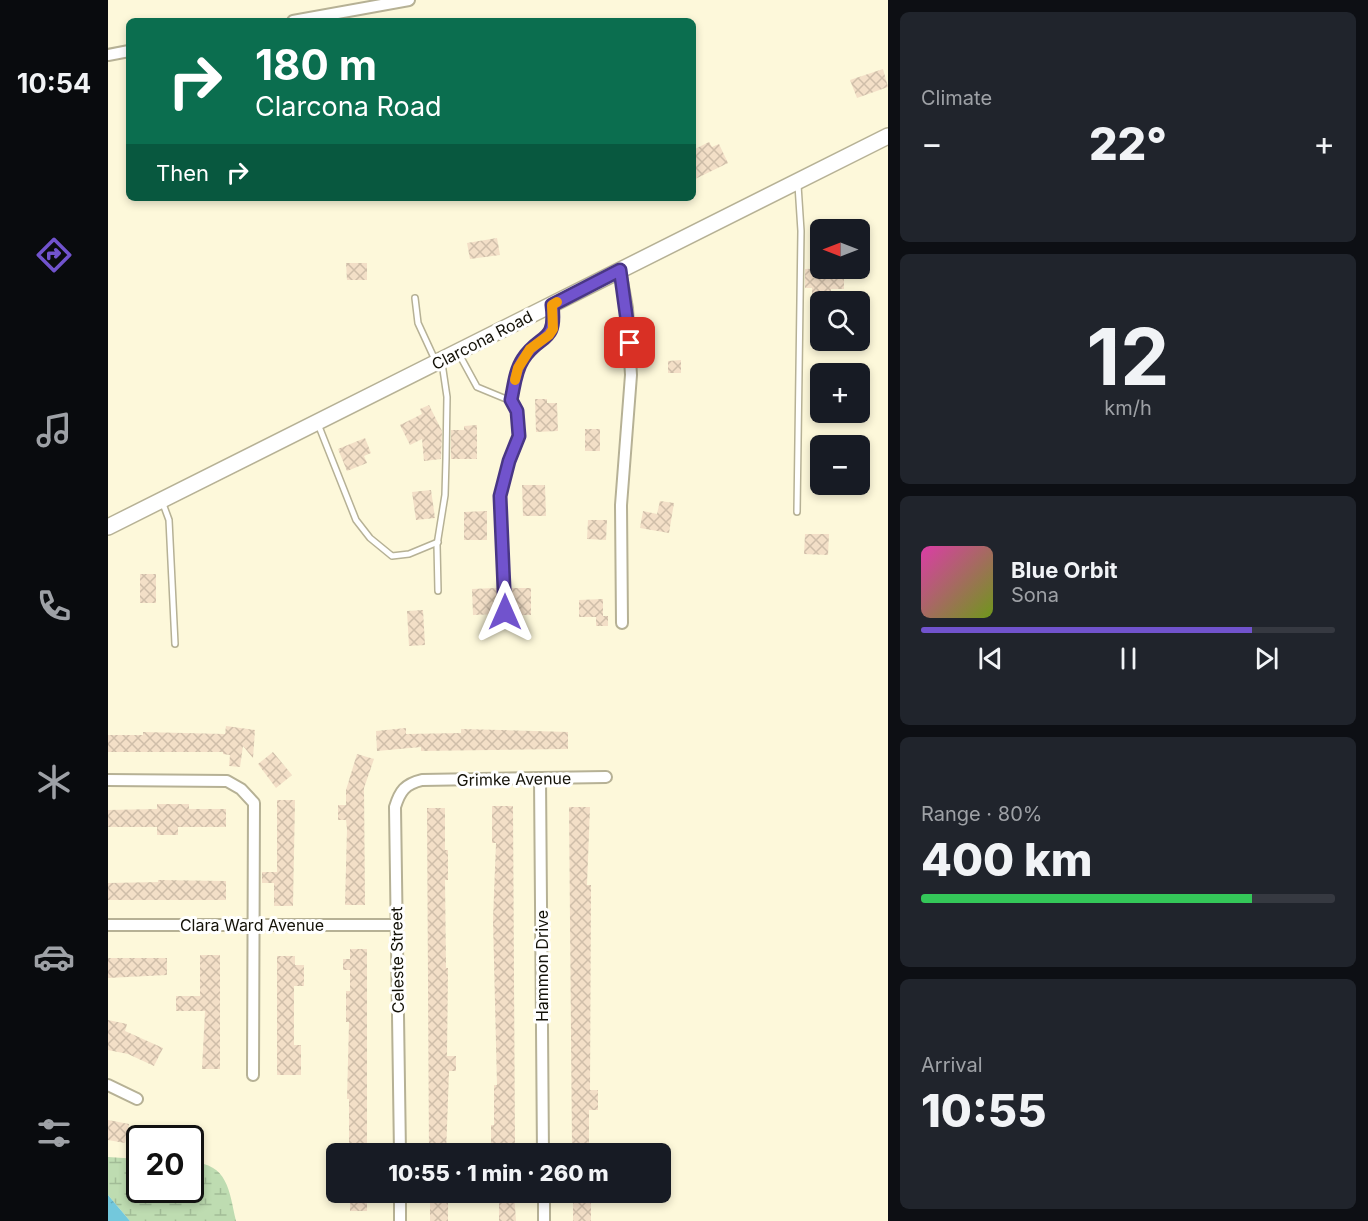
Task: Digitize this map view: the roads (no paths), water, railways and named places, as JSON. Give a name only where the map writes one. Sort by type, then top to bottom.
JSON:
[{"type":"main road","name":"Clarcona Road","points":[[109,522],[162,501],[888,136]]},
{"type":"street","points":[[310,18],[409,0]]},
{"type":"street","points":[[108,55],[126,52]]},
{"type":"street","points":[[620,270],[627,308],[631,375],[621,505],[622,623]]},
{"type":"street","name":"Grimke Avenue","points":[[422,780],[606,777]]},
{"type":"street","name":"Hammon Drive","points":[[540,778],[543,1143]]},
{"type":"street","points":[[108,780],[227,781],[241,789],[254,803],[253,1075]]},
{"type":"street","name":"Celeste Street","points":[[400,1143],[395,807],[400,793],[409,783],[422,780]]},
{"type":"street","name":"Clara Ward Avenue","points":[[108,925],[397,925]]},
{"type":"street","points":[[108,1085],[137,1099]]},
{"type":"street","points":[[400,1203],[400,1221]]},
{"type":"street","points":[[544,1203],[544,1221]]},
{"type":"lane","points":[[797,180],[801,231],[797,512]]},
{"type":"lane","points":[[415,298],[418,323],[439,362],[447,397],[446,486],[438,542],[438,591]]},
{"type":"lane","points":[[511,400],[522,360],[530,349],[549,335],[553,329],[552,305]]},
{"type":"lane","points":[[459,352],[477,387],[511,400],[517,411],[519,436],[509,461],[500,496],[505,612]]},
{"type":"lane","points":[[318,423],[356,520],[370,538],[392,556],[409,554],[438,542]]},
{"type":"lane","points":[[162,501],[169,520],[175,644]]},
{"type":"water","points":[[108,1195],[130,1221],[108,1221]]}]
